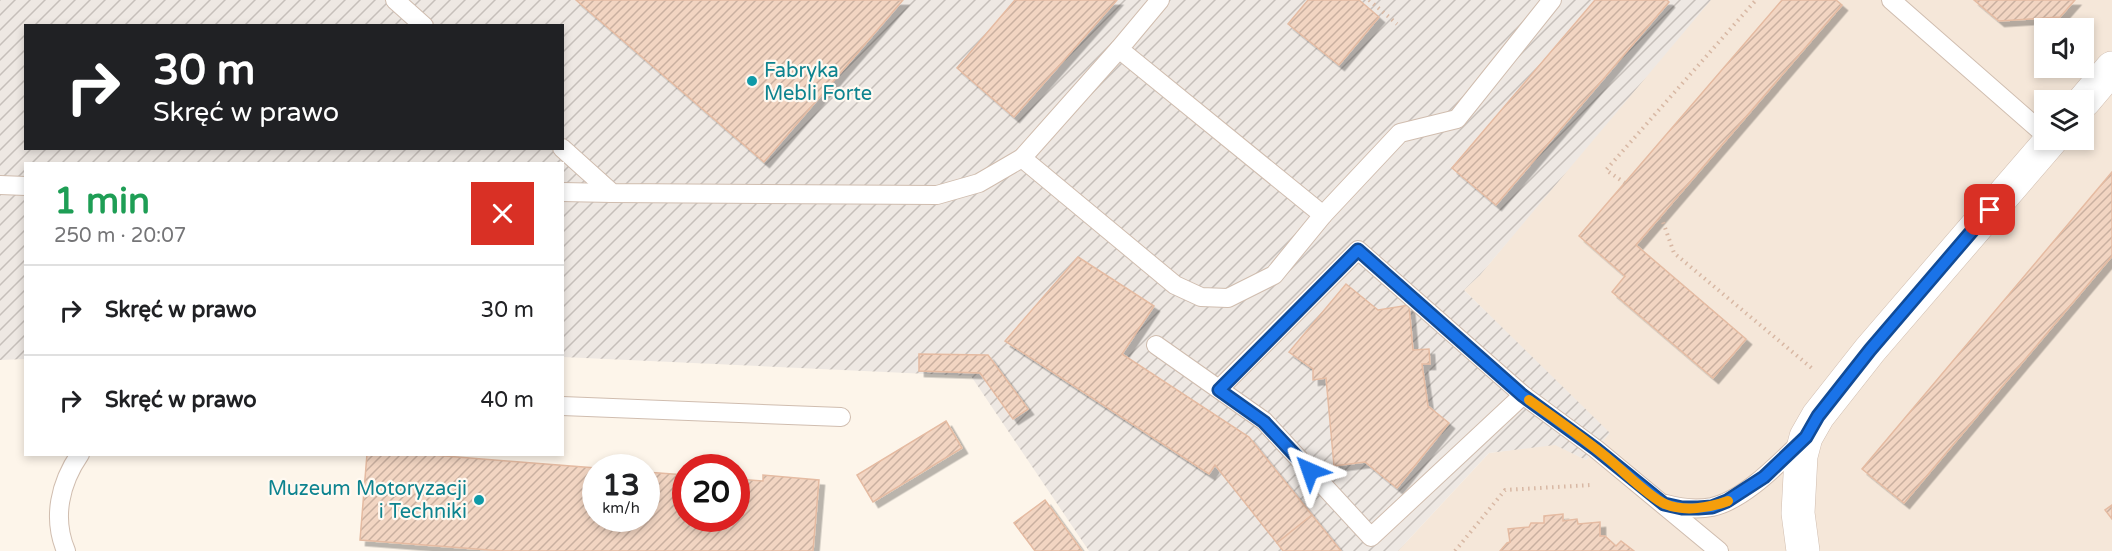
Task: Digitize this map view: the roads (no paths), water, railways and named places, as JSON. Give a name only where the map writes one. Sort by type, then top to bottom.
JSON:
[{"type":"street","points":[[2093,90],[2112,68]]},
{"type":"street","points":[[1803,551],[1798,513],[1798,476],[1806,437],[1818,416],[1870,350],[2041,150]]},
{"type":"lane","points":[[395,0],[422,24]]},
{"type":"lane","points":[[564,192],[937,195],[979,183],[1022,158],[1160,0]]},
{"type":"lane","points":[[1022,158],[1174,285],[1202,297],[1228,298],[1274,275],[1323,215],[1400,133],[1457,119],[1552,0]]},
{"type":"lane","points":[[1891,0],[2034,125]]},
{"type":"lane","points":[[1119,49],[1323,215]]},
{"type":"lane","points":[[564,150],[612,193]]},
{"type":"lane","points":[[0,186],[24,186]]},
{"type":"lane","points":[[1219,390],[1358,250],[1522,395],[1596,449],[1719,551]]},
{"type":"lane","points":[[1156,345],[1264,422],[1371,537],[1522,395]]},
{"type":"lane","points":[[564,406],[841,417]]},
{"type":"lane","points":[[1664,504],[1682,508],[1698,508],[1712,507],[1727,501],[1764,477],[1806,437]]},
{"type":"lane","points":[[66,551],[58,509],[68,471],[79,456]]},
{"type":"place","name":"Fabryka Mebli Forte","points":[[752,81]]},
{"type":"place","name":"Muzeum Motoryzacji i Techniki","points":[[479,500]]}]
